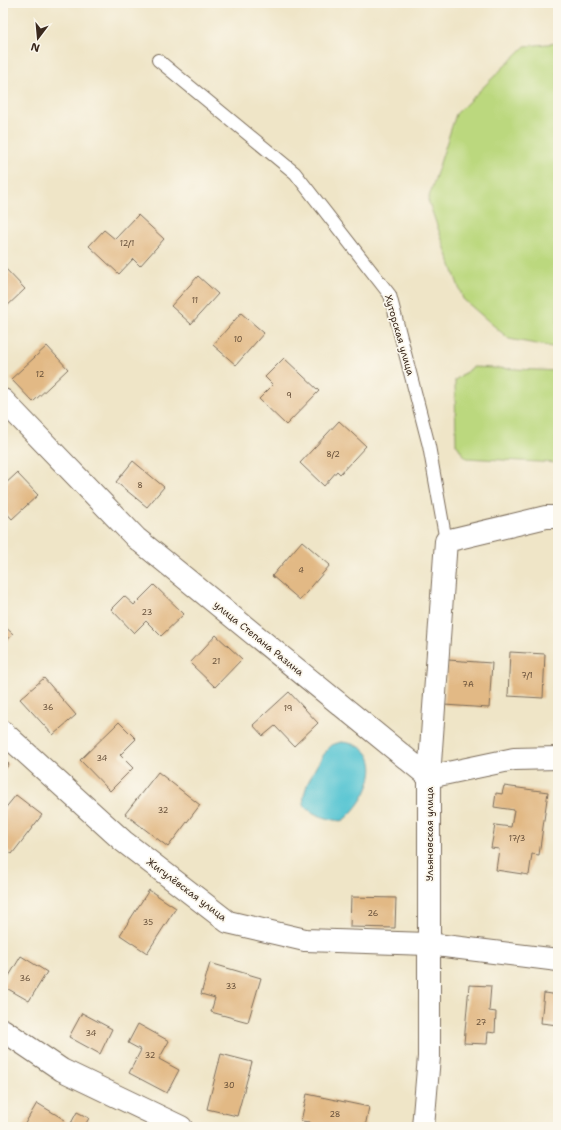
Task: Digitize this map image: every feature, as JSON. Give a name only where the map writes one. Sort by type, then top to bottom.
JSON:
[{"type":"street","name":"улица Степана Разина","points":[[3,400],[136,538],[429,777]]},
{"type":"street","points":[[446,540],[546,517],[558,517]]},
{"type":"street","name":"Ульяновская улица","points":[[423,1127],[429,1057],[429,777],[446,540]]},
{"type":"street","name":"Жигулёвская улица","points":[[3,732],[123,841],[228,922],[305,940],[428,944],[558,960]]},
{"type":"street","points":[[429,777],[514,759],[558,758]]},
{"type":"street","points":[[3,1030],[62,1070],[181,1127]]},
{"type":"lane","name":"Хуторская улица","points":[[158,60],[295,173],[390,295],[430,446],[446,540]]},
{"type":"green space","points":[[558,43],[558,348],[509,339],[463,299],[428,200],[456,114],[525,46]]},
{"type":"green space","points":[[473,367],[558,371],[558,463],[466,458],[456,444],[455,380]]},
{"type":"water","points":[[341,742],[357,746],[367,753],[371,763],[371,776],[361,801],[342,821],[327,818],[312,812],[305,806],[303,801],[308,784],[317,764],[332,745]]},
{"type":"building","points":[[138,215],[164,239],[140,266],[133,259],[119,274],[89,246],[104,230],[115,239]]},
{"type":"building","points":[[3,266],[25,289],[3,310]]},
{"type":"building","points":[[198,276],[218,294],[191,324],[171,306]]},
{"type":"building","points":[[241,313],[264,333],[236,365],[213,345]]},
{"type":"building","points":[[47,346],[68,369],[33,402],[11,379]]},
{"type":"building","points":[[284,358],[319,391],[286,425],[259,399],[273,385],[265,377]]},
{"type":"building","points":[[339,421],[366,446],[340,474],[337,471],[324,486],[300,463]]},
{"type":"building","points":[[133,461],[164,487],[147,507],[116,482]]},
{"type":"building","points":[[17,473],[38,495],[12,519],[3,509],[3,486]]},
{"type":"building","points":[[302,541],[330,565],[300,600],[272,576]]},
{"type":"building","points":[[154,585],[184,614],[161,636],[146,621],[134,633],[111,609],[124,596],[134,605]]},
{"type":"building","points":[[3,625],[13,634],[3,645]]},
{"type":"building","points":[[216,635],[242,659],[215,687],[190,663]]},
{"type":"building","points":[[510,652],[545,654],[543,698],[508,696]]},
{"type":"building","points":[[448,660],[492,663],[489,708],[444,705]]},
{"type":"building","points":[[44,678],[76,715],[53,735],[20,699]]},
{"type":"building","points":[[289,692],[318,723],[294,746],[275,726],[263,736],[253,725]]},
{"type":"building","points":[[119,722],[136,739],[120,755],[133,768],[110,791],[80,760]]},
{"type":"building","points":[[3,760],[9,764],[3,772]]},
{"type":"building","points":[[158,772],[200,805],[168,847],[125,814]]},
{"type":"building","points":[[504,786],[548,792],[539,855],[532,854],[529,875],[496,870],[499,849],[491,848],[495,825],[511,827],[514,810],[494,807],[496,793],[502,794]]},
{"type":"building","points":[[16,795],[42,815],[12,854],[3,847],[3,811]]},
{"type":"building","points":[[149,890],[176,908],[147,953],[120,935]]},
{"type":"building","points":[[351,897],[396,898],[395,928],[350,927]]},
{"type":"building","points":[[21,956],[47,972],[29,1001],[3,986]]},
{"type":"building","points":[[210,963],[261,978],[248,1022],[211,1012],[215,998],[201,994]]},
{"type":"building","points":[[469,985],[491,986],[489,1011],[496,1012],[495,1033],[488,1032],[487,1044],[464,1043]]},
{"type":"building","points":[[544,993],[558,995],[558,1025],[541,1023]]},
{"type":"building","points":[[82,1013],[112,1029],[100,1054],[69,1037]]},
{"type":"building","points":[[138,1024],[169,1041],[159,1059],[179,1070],[167,1093],[129,1073],[141,1050],[128,1043]]},
{"type":"building","points":[[221,1054],[252,1062],[237,1116],[207,1109]]},
{"type":"building","points":[[307,1094],[369,1107],[365,1127],[309,1127],[310,1122],[301,1121]]},
{"type":"building","points":[[37,1103],[65,1120],[61,1127],[23,1127]]},
{"type":"building","points":[[77,1112],[89,1118],[84,1127],[69,1127]]}]
